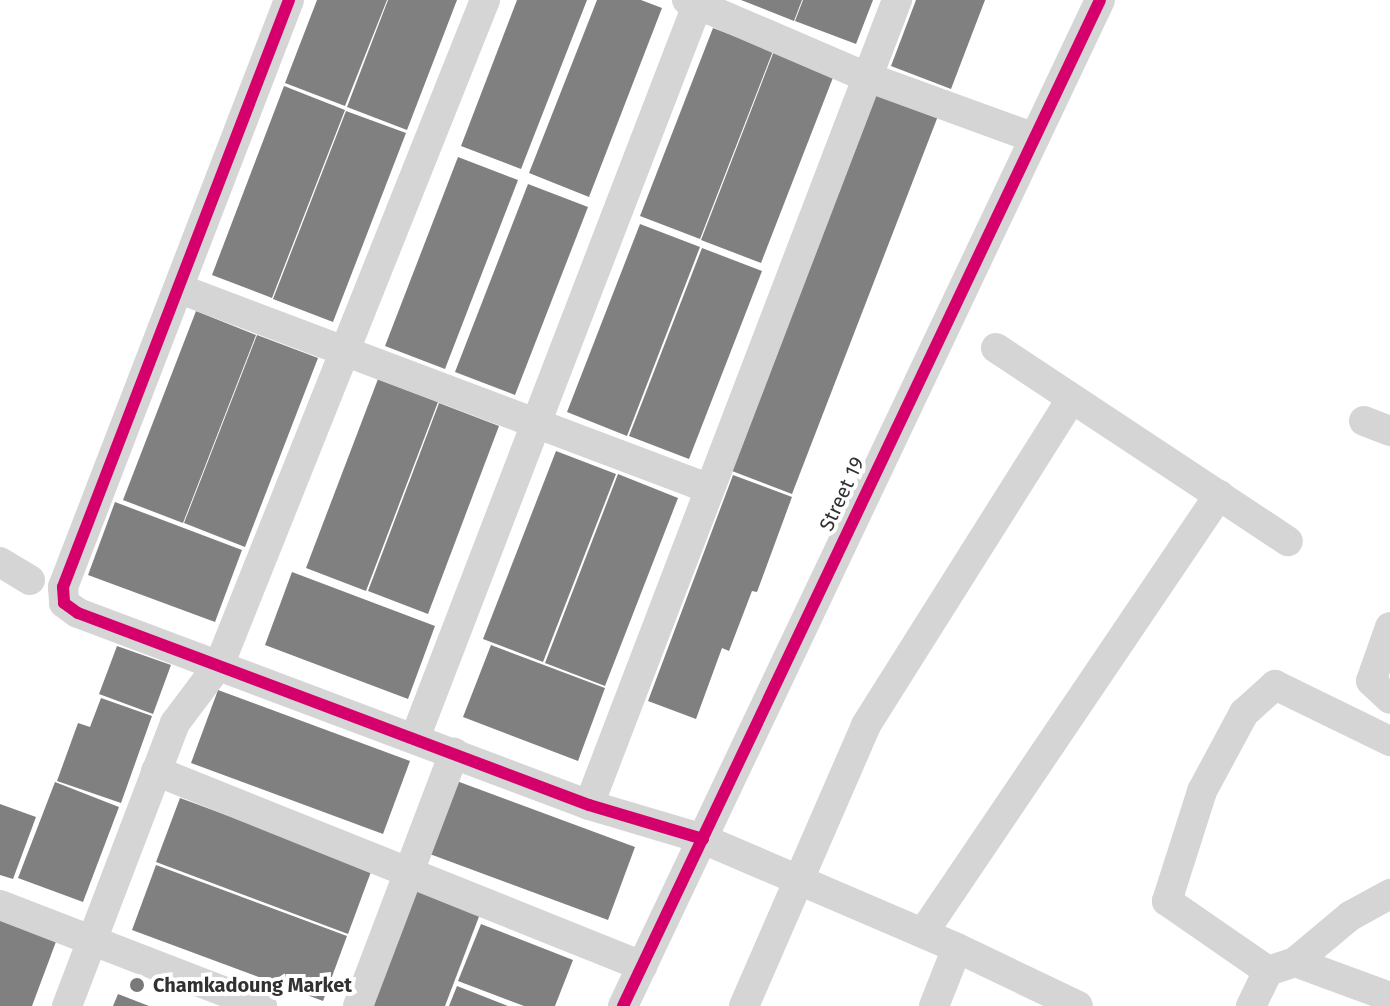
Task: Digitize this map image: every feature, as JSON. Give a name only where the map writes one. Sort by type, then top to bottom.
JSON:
[{"type":"street","points":[[289,0],[63,587],[64,603],[78,613],[220,663],[589,805],[703,839],[957,948],[1078,1006]]},
{"type":"street","points":[[67,1006],[175,723],[220,663],[485,0]]},
{"type":"street","points":[[589,805],[897,0]]},
{"type":"street","name":"Street 19","points":[[623,1006],[1032,137],[1100,0]]},
{"type":"street","points":[[415,738],[694,1],[867,77],[1032,137]]},
{"type":"street","points":[[180,289],[710,489]]},
{"type":"street","points":[[996,348],[1288,541]]},
{"type":"street","points":[[744,1006],[796,877],[866,725],[1071,399]]},
{"type":"street","points":[[923,933],[1219,495]]},
{"type":"street","points":[[0,562],[30,580]]},
{"type":"street","points":[[1380,690],[1390,627]]},
{"type":"street","points":[[1390,741],[1275,685],[1244,713],[1202,791],[1167,901],[1282,966],[1390,997]]},
{"type":"street","points":[[358,1006],[454,753]]},
{"type":"street","points":[[156,771],[642,966]]},
{"type":"street","points":[[1251,1006],[1282,966],[1350,916],[1390,894]]},
{"type":"street","points":[[0,905],[262,1006]]},
{"type":"street","points":[[934,1006],[957,948]]},
{"type":"building","points":[[317,0],[387,0],[345,106],[285,83]]},
{"type":"building","points":[[388,0],[457,0],[407,130],[347,107]]},
{"type":"building","points":[[517,0],[587,0],[521,169],[461,146]]},
{"type":"building","points":[[597,0],[641,0],[662,8],[589,197],[529,173]]},
{"type":"building","points":[[741,0],[802,0],[794,21]]},
{"type":"building","points":[[803,0],[873,0],[856,44],[795,21]]},
{"type":"building","points":[[916,0],[985,0],[951,89],[891,66]]},
{"type":"building","points":[[713,28],[773,51],[700,239],[640,216]]},
{"type":"building","points":[[774,51],[834,75],[761,263],[701,240]]},
{"type":"building","points":[[284,86],[345,110],[272,298],[212,275]]},
{"type":"building","points":[[877,93],[938,116],[792,494],[732,471]]},
{"type":"building","points":[[346,111],[406,133],[333,322],[273,299]]},
{"type":"building","points":[[458,157],[518,180],[445,369],[385,346]]},
{"type":"building","points":[[528,184],[588,207],[515,395],[455,372]]},
{"type":"building","points":[[640,224],[700,247],[627,436],[567,412]]},
{"type":"building","points":[[702,248],[762,271],[689,459],[629,436]]},
{"type":"building","points":[[196,311],[256,335],[183,523],[123,500]]},
{"type":"building","points":[[257,335],[318,358],[245,547],[184,523]]},
{"type":"building","points":[[378,379],[438,402],[366,591],[306,568]]},
{"type":"building","points":[[439,403],[499,426],[428,614],[368,591]]},
{"type":"building","points":[[556,451],[616,474],[543,662],[483,639]]},
{"type":"building","points":[[618,474],[678,498],[605,686],[545,663]]},
{"type":"building","points":[[733,475],[792,497],[757,592],[752,591],[729,651],[722,648],[696,719],[648,701]]},
{"type":"building","points":[[115,502],[242,550],[215,622],[88,575]]},
{"type":"building","points":[[292,572],[435,626],[408,699],[265,645]]},
{"type":"building","points":[[491,645],[605,688],[578,761],[463,717]]},
{"type":"building","points":[[117,646],[171,665],[153,714],[99,694]]},
{"type":"building","points":[[218,690],[410,761],[383,834],[191,763]]},
{"type":"building","points":[[101,698],[152,716],[121,803],[57,781],[78,723],[90,727]]},
{"type":"building","points":[[454,780],[635,847],[608,920],[427,853]]},
{"type":"building","points":[[55,782],[119,807],[83,902],[18,878]]},
{"type":"building","points":[[180,798],[372,869],[348,934],[156,862]]},
{"type":"building","points":[[0,804],[36,817],[13,879],[0,875]]},
{"type":"building","points":[[156,865],[347,936],[323,1001],[132,930]]},
{"type":"building","points":[[409,887],[480,914],[445,1006],[363,1006]]},
{"type":"building","points":[[0,918],[57,939],[32,1006],[0,1006]]},
{"type":"building","points":[[481,924],[573,960],[555,1006],[524,1006],[458,981]]},
{"type":"building","points":[[457,986],[508,1006],[449,1006]]},
{"type":"building","points":[[118,994],[149,1006],[113,1006]]},
{"type":"cycle path","points":[[289,0],[63,587],[64,603],[78,613],[589,805],[703,839]]},
{"type":"cycle path","points":[[623,1006],[1100,0]]},
{"type":"place","name":"Chamkadoung Market","points":[[137,985]]}]
